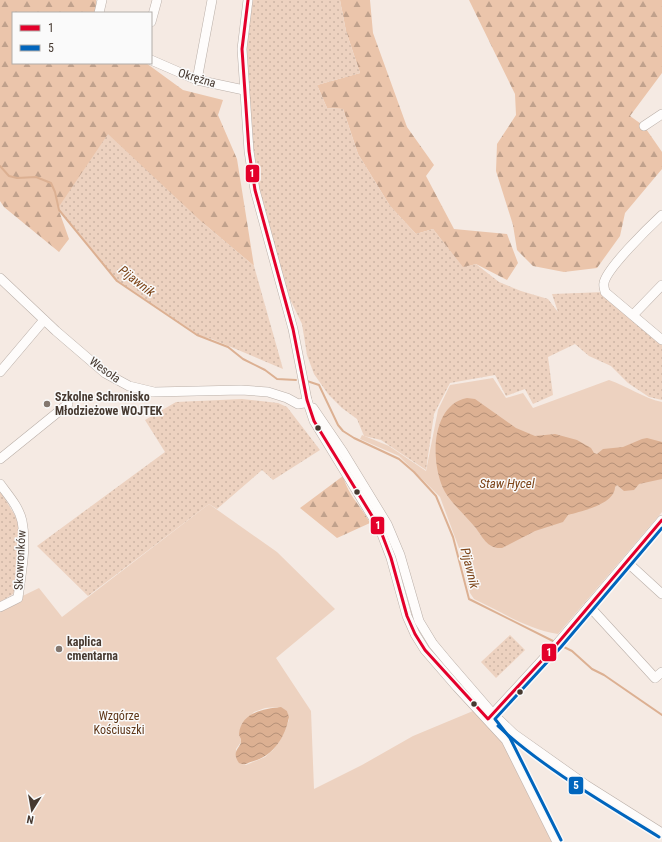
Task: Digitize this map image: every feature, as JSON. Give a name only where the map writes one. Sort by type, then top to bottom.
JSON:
[{"type":"street","points":[[100,12],[102,0]]},
{"type":"street","points":[[152,18],[157,0]]},
{"type":"street","points":[[197,80],[212,0]]},
{"type":"street","points":[[248,0],[242,49],[249,151],[255,190],[275,268],[293,329],[307,400],[314,421],[380,529],[392,558],[407,616],[415,634],[425,650],[457,687],[491,716],[586,785],[662,833]]},
{"type":"street","name":"Okrężna","points":[[152,60],[197,80],[244,90]]},
{"type":"street","points":[[644,126],[662,114]]},
{"type":"street","points":[[662,215],[618,262],[606,278],[604,284],[605,292],[662,340]]},
{"type":"street","name":"Wesoła","points":[[0,278],[44,320],[106,372],[129,386],[154,392],[241,390],[268,392],[287,398],[298,404],[304,403],[307,400]]},
{"type":"street","points":[[633,316],[662,285]]},
{"type":"street","points":[[0,372],[44,320]]},
{"type":"street","points":[[0,459],[68,404]]},
{"type":"street","name":"Skowronków","points":[[0,484],[12,500],[22,520],[23,542],[18,598],[0,607]]},
{"type":"street","points":[[491,716],[558,643],[662,520]]},
{"type":"street","points":[[627,562],[662,594]]},
{"type":"street","points":[[589,606],[655,678],[662,672]]},
{"type":"street","points":[[491,716],[506,740],[557,842]]},
{"type":"street","points":[[506,740],[508,735],[514,734]]},
{"type":"green space","points":[[0,0],[96,0],[96,12],[12,12],[12,64],[147,64],[183,90],[223,100],[218,115],[237,159],[254,266],[203,223],[58,208],[69,239],[59,252],[4,207],[0,201]]},
{"type":"green space","points":[[248,0],[340,0],[346,31],[360,73],[317,85],[327,108],[343,109],[358,154],[390,206],[416,234],[433,229],[463,267],[476,264],[499,282],[521,291],[548,299],[558,312],[552,294],[605,292],[662,340],[662,400],[649,397],[628,383],[611,366],[589,356],[575,344],[548,357],[553,395],[533,404],[525,389],[506,396],[495,375],[450,383],[434,414],[426,470],[381,440],[364,436],[357,419],[342,408],[328,394],[314,374],[307,355],[302,324],[275,268],[255,190],[244,23]]},
{"type":"green space","points":[[340,0],[370,0],[373,33],[407,127],[434,165],[426,176],[454,229],[507,234],[518,263],[507,280],[476,264],[463,268],[433,229],[416,234],[390,206],[358,154],[343,109],[327,108],[317,85],[360,73],[346,31]]},
{"type":"green space","points":[[469,0],[662,0],[662,73],[630,116],[644,126],[662,152],[662,169],[625,213],[620,236],[597,268],[564,272],[533,266],[517,250],[513,225],[496,171],[497,144],[516,115],[515,94]]},
{"type":"green space","points":[[108,134],[203,223],[254,266],[283,369],[212,339],[197,335],[117,281],[58,208]]},
{"type":"green space","points":[[493,378],[506,398],[523,393],[533,408],[609,380],[648,398],[662,402],[662,512],[558,634],[547,632],[515,620],[474,599],[470,593],[459,548],[440,497],[399,456],[360,439],[362,435],[389,446],[426,471],[438,410],[450,385]]},
{"type":"green space","points":[[242,399],[278,403],[287,407],[320,450],[273,480],[262,470],[217,509],[209,504],[88,596],[37,546],[165,452],[145,420],[176,402]]},
{"type":"green space","points":[[343,476],[351,495],[370,523],[337,538],[300,508]]},
{"type":"green space","points":[[0,491],[19,522],[20,542],[17,585],[13,594],[0,602]]},
{"type":"green space","name":"Wzgórze Kościuszki","points":[[209,504],[277,552],[335,609],[276,658],[311,711],[314,789],[362,765],[413,736],[473,711],[481,713],[501,739],[557,842],[0,842],[0,607],[39,588],[62,617]],"holes":[[[277,707],[287,711],[289,720],[280,740],[273,750],[265,757],[246,765],[237,759],[236,749],[241,742],[240,732],[244,722],[254,712],[265,708]]]},
{"type":"green space","points":[[510,635],[525,650],[496,678],[481,662]]},
{"type":"water","name":"Staw Hycel","points":[[467,398],[475,399],[516,428],[535,436],[555,434],[577,440],[591,448],[594,453],[597,454],[603,449],[623,447],[647,438],[662,442],[662,479],[639,484],[634,490],[624,491],[617,485],[610,498],[597,506],[568,515],[563,522],[535,531],[502,548],[493,547],[486,542],[445,492],[437,467],[436,438],[440,424],[446,412],[455,403]]},
{"type":"water","points":[[281,707],[287,711],[289,717],[285,731],[278,744],[273,750],[261,758],[245,764],[239,763],[236,752],[241,743],[239,734],[244,721],[254,713]]},
{"type":"waterway","name":"Pijawnik","points":[[0,166],[9,176],[17,178],[36,177],[51,183],[55,192],[59,210],[117,281],[197,335],[228,347],[243,359],[265,370],[277,379],[296,380]]},
{"type":"waterway","name":"Pijawnik","points":[[307,381],[319,385],[338,425],[343,431],[354,438],[399,459],[414,472],[436,496],[453,537],[469,599],[555,642]]},
{"type":"waterway","name":"Pijawnik","points":[[560,645],[572,651],[592,669],[604,675],[662,715]]},
{"type":"transit line","name":"1","points":[[248,0],[242,49],[249,151],[255,190],[293,329],[307,400],[314,421],[380,529],[391,558],[407,616],[415,634],[425,650],[488,719],[557,644],[662,520]]},
{"type":"transit line","name":"5","points":[[561,840],[510,738],[495,719],[561,647],[662,528]]},
{"type":"transit line","name":"5","points":[[498,726],[555,771],[659,837]]},
{"type":"place","name":"Szkolne Schronisko Młodzieżowe WOJTEK","points":[[47,404]]},
{"type":"place","name":"kaplica cmentarna","points":[[59,649]]}]
